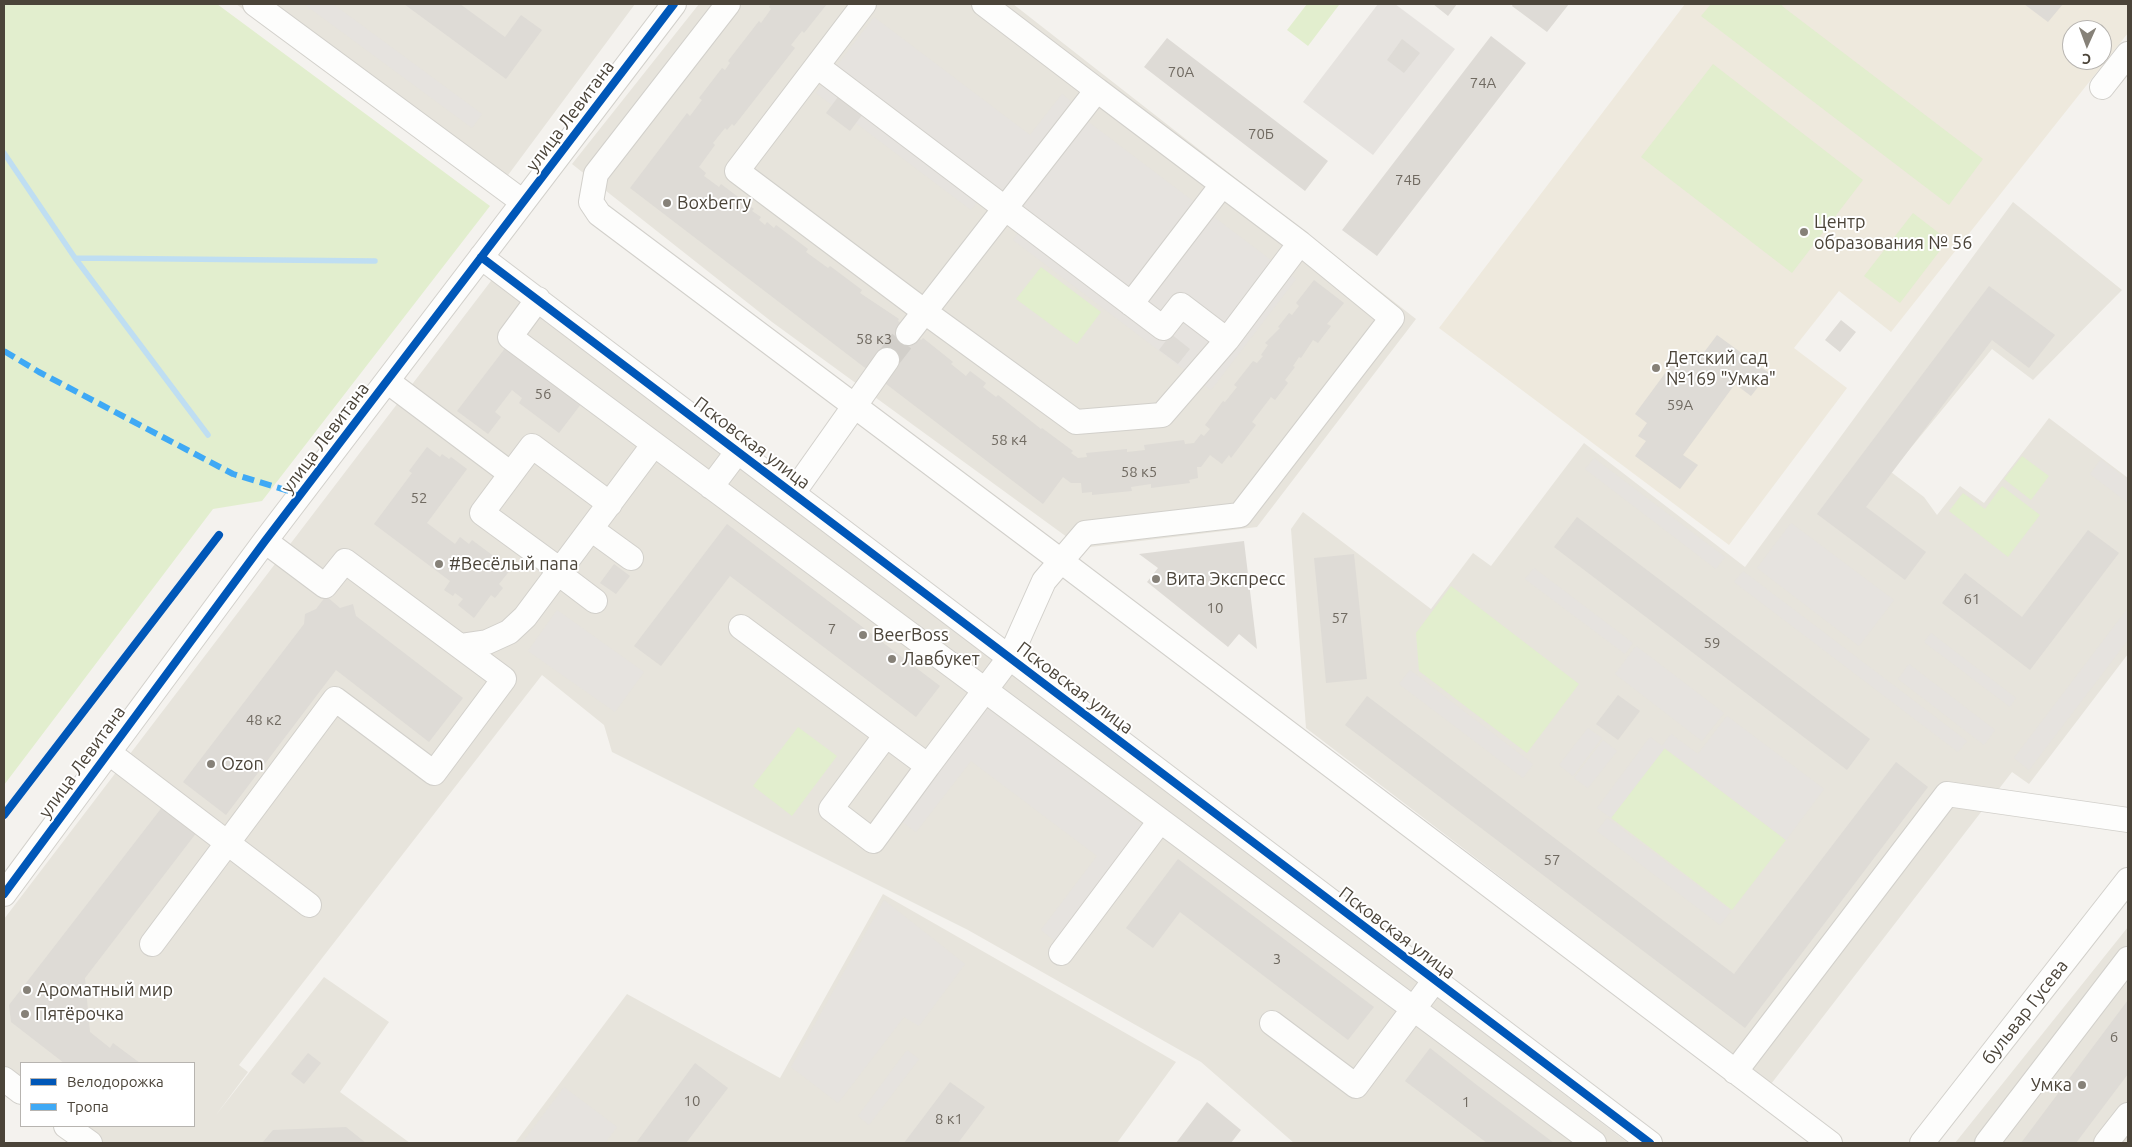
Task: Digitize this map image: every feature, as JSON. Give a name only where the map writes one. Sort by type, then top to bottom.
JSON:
[{"type":"street","points":[[255,4],[523,202]]},
{"type":"street","name":"улица Левитана","points":[[4,894],[264,541],[674,4]]},
{"type":"street","points":[[728,4],[596,174],[591,202],[599,214],[1830,1143]]},
{"type":"street","points":[[864,4],[737,171],[1076,422],[1162,415],[1227,340],[1300,244]]},
{"type":"street","points":[[886,735],[831,809],[873,840],[1010,657],[1044,581],[1085,533],[1240,515],[1392,318],[1300,244],[984,4]]},
{"type":"street","points":[[2102,87],[2128,54]]},
{"type":"street","points":[[817,66],[1163,328],[1181,305],[1227,340]]},
{"type":"street","points":[[908,333],[1097,90]]},
{"type":"street","points":[[1131,304],[1222,185]]},
{"type":"street","name":"Псковская улица","points":[[482,257],[1650,1143]]},
{"type":"street","points":[[538,299],[510,337],[1594,1143]]},
{"type":"street","points":[[793,493],[887,360]]},
{"type":"street","points":[[386,381],[511,474]]},
{"type":"street","points":[[460,646],[487,642],[509,632],[525,617],[654,444]]},
{"type":"street","points":[[594,601],[482,513],[532,446],[610,504]]},
{"type":"street","points":[[712,487],[738,451]]},
{"type":"street","points":[[591,529],[631,558]]},
{"type":"street","points":[[152,944],[335,699],[434,773],[504,679],[345,561],[325,586],[264,541]]},
{"type":"street","points":[[741,627],[928,766]]},
{"type":"street","points":[[108,752],[309,905]]},
{"type":"street","points":[[1736,1072],[1947,794],[2128,820]]},
{"type":"street","points":[[1062,953],[1160,821]]},
{"type":"street","name":"бульвар Гусева","points":[[1922,1143],[2128,880]]},
{"type":"street","points":[[1987,1143],[2128,959]]},
{"type":"street","points":[[1272,1023],[1356,1086],[1435,980]]},
{"type":"street","points":[[4,1079],[20,1091]]},
{"type":"street","points":[[2106,1143],[2128,1115]]},
{"type":"street","points":[[67,1127],[90,1143]]},
{"type":"shaded area","points":[[236,4],[635,4],[494,194]]},
{"type":"shaded area","points":[[304,4],[333,4],[482,114],[472,128]]},
{"type":"shaded area","points":[[699,4],[1013,4],[1416,319],[1257,527],[1082,548],[772,322],[572,164]]},
{"type":"shaded area","points":[[1378,4],[1395,4],[1455,49],[1373,155],[1303,102]]},
{"type":"shaded area","name":"Центр образования № 56","points":[[1685,4],[2128,4],[2128,33],[2112,53],[2112,20],[2062,20],[2062,70],[2099,70],[1891,332],[1839,291],[1794,348],[1847,388],[1729,545],[1439,328]]},
{"type":"shaded area","points":[[874,17],[1030,135],[1062,94],[1077,106],[1008,197],[991,185],[971,210],[816,93]]},
{"type":"shaded area","points":[[1082,117],[1296,279],[1211,390],[1013,240],[1026,222],[1011,210]]},
{"type":"shaded area","points":[[2013,202],[2122,290],[2033,380],[1992,349],[1891,472],[1924,497],[1937,515],[1960,486],[1984,503],[2049,418],[2128,478],[2128,654],[2029,784],[2012,772],[1771,1084],[1306,728],[1291,529],[1303,512],[1431,609],[1473,553],[1491,566],[1584,443],[1745,567]]},
{"type":"shaded area","points":[[494,277],[1628,1143],[1294,1143],[1201,1062],[968,930],[612,752],[604,725],[542,675],[239,1065],[248,1072],[216,1115],[324,977],[389,1022],[340,1092],[410,1143],[99,1143],[77,1127],[195,1127],[195,1062],[20,1062],[20,1083],[4,1071],[4,919]]},
{"type":"shaded area","points":[[1594,458],[1725,557],[1716,569],[1585,469]]},
{"type":"shaded area","points":[[2101,459],[2128,480],[2128,503],[2090,474]]},
{"type":"shaded area","points":[[1791,523],[1894,600],[1859,646],[1757,568]]},
{"type":"shaded area","points":[[1534,568],[1633,643],[1625,654],[1525,579]]},
{"type":"shaded area","points":[[1743,571],[1967,741],[1958,752],[1734,582]]},
{"type":"shaded area","points":[[2128,608],[2128,640],[2029,770],[2014,758]]},
{"type":"shaded area","points":[[557,610],[644,672],[615,712],[528,651]]},
{"type":"shaded area","points":[[1931,633],[2016,698],[2010,707],[1924,642]]},
{"type":"shaded area","points":[[1636,646],[1724,713],[1702,741],[1615,674]]},
{"type":"shaded area","points":[[1909,664],[1995,730],[1984,745],[1898,679]]},
{"type":"shaded area","points":[[1410,670],[1533,764],[1523,778],[1399,684]]},
{"type":"shaded area","points":[[987,708],[1143,825],[1055,941],[1041,930],[1097,856],[971,761],[916,832],[901,821]]},
{"type":"shaded area","points":[[1727,716],[1824,789],[1786,840],[1665,748],[1611,818],[1597,808],[1650,737],[1662,746],[1671,734],[1698,754]]},
{"type":"shaded area","points":[[1588,728],[1602,738],[1573,776],[1559,765]]},
{"type":"shaded area","points":[[1603,740],[1617,751],[1588,788],[1574,778]]},
{"type":"shaded area","points":[[1607,818],[1731,911],[1720,925],[1597,831]]},
{"type":"shaded area","points":[[883,894],[1176,1062],[1117,1143],[515,1143],[627,994],[780,1078]]},
{"type":"shaded area","points":[[884,900],[965,964],[919,1026],[904,1017],[838,1103],[791,1067]]},
{"type":"shaded area","points":[[2128,927],[2128,1143],[1955,1143]]},
{"type":"shaded area","points":[[907,1050],[919,1059],[869,1125],[858,1116]]},
{"type":"shaded area","points":[[564,1087],[617,1127],[605,1143],[522,1143]]},
{"type":"green space","points":[[4,4],[217,4],[490,206],[262,501],[213,509],[4,785]]},
{"type":"green space","points":[[1307,4],[1339,5],[1308,46],[1287,30]]},
{"type":"green space","points":[[1711,4],[1783,4],[1782,6],[1983,159],[1949,205],[1701,16]]},
{"type":"green space","points":[[1713,64],[1863,180],[1792,273],[1641,157]]},
{"type":"green space","points":[[1913,213],[1948,240],[1900,303],[1864,276]]},
{"type":"green space","points":[[1041,267],[1101,312],[1077,344],[1016,299]]},
{"type":"green space","points":[[2022,456],[2049,476],[2031,500],[2004,479]]},
{"type":"green space","points":[[2002,486],[2040,515],[2008,557],[1949,511],[1963,493],[1985,509]]},
{"type":"green space","points":[[1451,586],[1579,684],[1527,753],[1419,671],[1416,633]]},
{"type":"green space","points":[[798,727],[837,756],[792,816],[753,786]]},
{"type":"green space","points":[[1664,748],[1786,840],[1732,910],[1611,818]]},
{"type":"building","points":[[404,4],[460,4],[505,37],[521,15],[542,30],[506,79]]},
{"type":"building","points":[[771,4],[827,4],[804,33],[802,31],[791,45],[795,48],[734,126],[732,124],[727,130],[725,128],[713,143],[715,145],[699,167],[706,173],[704,176],[719,187],[721,184],[754,209],[752,211],[761,217],[759,220],[765,225],[767,222],[774,228],[776,225],[808,249],[806,252],[828,268],[830,266],[862,290],[860,293],[899,319],[898,321],[921,340],[923,338],[953,362],[951,364],[966,376],[970,371],[986,383],[983,387],[996,397],[998,395],[1041,429],[1073,451],[1071,453],[1078,458],[1087,457],[1086,453],[1127,449],[1127,452],[1145,450],[1144,445],[1184,440],[1185,444],[1194,443],[1201,434],[1204,436],[1210,429],[1205,425],[1223,401],[1225,402],[1237,387],[1234,385],[1253,361],[1257,363],[1263,356],[1261,355],[1268,345],[1265,343],[1280,328],[1278,327],[1289,313],[1292,315],[1299,306],[1296,303],[1314,280],[1344,303],[1327,324],[1331,326],[1318,343],[1313,340],[1301,358],[1299,357],[1293,366],[1295,367],[1285,380],[1288,383],[1275,400],[1271,397],[1252,422],[1256,425],[1231,458],[1229,455],[1222,464],[1210,455],[1201,467],[1197,467],[1198,478],[1189,480],[1190,483],[1151,488],[1151,484],[1131,487],[1132,491],[1092,495],[1092,492],[1082,493],[1081,483],[1071,483],[1063,477],[1043,504],[630,188],[687,113],[690,116],[702,100],[699,98],[722,68],[725,70],[730,63],[728,61],[759,21],[761,23],[771,9],[769,7]]},
{"type":"building","points":[[1433,4],[1457,4],[1448,16]]},
{"type":"building","points":[[1513,4],[1569,4],[1547,32],[1512,6]]},
{"type":"building","points":[[2024,4],[2063,4],[2048,22]]},
{"type":"building","points":[[1491,36],[1526,63],[1377,256],[1342,230]]},
{"type":"building","points":[[1167,38],[1328,161],[1305,191],[1144,67]]},
{"type":"building","points":[[1402,39],[1420,53],[1404,73],[1387,60]]},
{"type":"building","points":[[838,97],[862,115],[850,131],[826,113]]},
{"type":"building","points":[[1989,286],[2055,335],[2029,368],[1992,340],[1866,507],[1926,552],[1905,580],[1817,514]]},
{"type":"building","points":[[1841,320],[1856,332],[1840,352],[1825,340]]},
{"type":"building","points":[[1171,334],[1190,349],[1178,364],[1159,350]]},
{"type":"building","points":[[1717,335],[1769,373],[1751,396],[1735,384],[1683,455],[1698,465],[1680,489],[1635,456],[1646,441],[1638,436],[1647,423],[1635,414],[1680,353],[1689,360],[1696,350],[1702,355]]},
{"type":"building","points":[[506,347],[581,404],[559,433],[519,403],[522,398],[512,390],[495,412],[501,417],[488,434],[457,411]]},
{"type":"building","points":[[427,447],[440,457],[442,454],[449,459],[451,457],[467,469],[427,523],[455,544],[460,537],[469,544],[472,540],[511,569],[499,584],[503,588],[495,598],[491,595],[474,618],[458,605],[463,599],[455,593],[453,596],[444,590],[450,581],[374,524],[412,473],[409,471]]},
{"type":"building","points":[[1577,517],[1870,739],[1847,770],[1554,547]]},
{"type":"building","points":[[727,524],[940,686],[916,717],[730,576],[661,666],[634,646]]},
{"type":"building","points":[[2088,530],[2119,553],[2030,670],[1942,603],[1965,573],[2022,617]]},
{"type":"building","points":[[1244,541],[1257,649],[1239,634],[1228,647],[1147,582],[1158,568],[1139,554]]},
{"type":"building","points":[[1354,554],[1367,679],[1326,683],[1314,558]]},
{"type":"building","points":[[614,564],[630,576],[616,594],[600,583]]},
{"type":"building","points":[[326,596],[340,608],[353,604],[356,616],[463,698],[429,742],[336,670],[226,815],[183,782],[304,624],[305,614],[316,609]]},
{"type":"building","points":[[1618,695],[1640,711],[1618,740],[1596,724]]},
{"type":"building","points":[[1367,696],[1734,974],[1896,762],[1928,787],[1745,1028],[1345,725]]},
{"type":"building","points":[[163,806],[197,832],[85,978],[90,1032],[110,1048],[113,1043],[139,1062],[63,1062],[11,1022],[9,1005]]},
{"type":"building","points":[[1178,859],[1374,1007],[1348,1040],[1180,912],[1153,948],[1126,928]]},
{"type":"building","points":[[2128,1000],[2128,1074],[2076,1143],[2021,1143]]},
{"type":"building","points":[[1430,1048],[1554,1143],[1487,1143],[1405,1081]]},
{"type":"building","points":[[308,1053],[321,1063],[304,1084],[291,1074]]},
{"type":"building","points":[[695,1063],[728,1088],[686,1143],[636,1143]]},
{"type":"building","points":[[950,1082],[985,1107],[958,1143],[904,1143]]},
{"type":"building","points":[[1207,1102],[1241,1130],[1231,1143],[1176,1143]]},
{"type":"building","points":[[346,1127],[366,1143],[262,1143],[273,1130]]},
{"type":"waterway","points":[[4,153],[75,258],[375,261]]},
{"type":"waterway","points":[[75,258],[208,435]]},
{"type":"tunnel","points":[[887,360],[908,333]]},
{"type":"marked path","points":[[4,351],[39,372],[233,474],[292,492],[298,497]]},
{"type":"cycle path","points":[[4,894],[265,541],[674,4]]},
{"type":"cycle path","points":[[481,257],[1650,1143]]},
{"type":"cycle path","points":[[4,815],[219,535]]},
{"type":"place","name":"Boxberry","points":[[667,203]]},
{"type":"place","name":"Центр образования № 56","points":[[1804,232]]},
{"type":"place","name":"Детский сад №169 \"Умка\"","points":[[1656,368]]},
{"type":"place","name":"#Весёлый папа","points":[[439,564]]},
{"type":"place","name":"Вита Экспресс","points":[[1156,579]]},
{"type":"place","name":"BeerBoss","points":[[863,635]]},
{"type":"place","name":"Лавбукет","points":[[892,659]]},
{"type":"place","name":"Ozon","points":[[211,764]]},
{"type":"place","name":"Ароматный мир","points":[[27,990]]},
{"type":"place","name":"Пятёрочка","points":[[25,1014]]},
{"type":"place","name":"Умка","points":[[2082,1085]]}]
